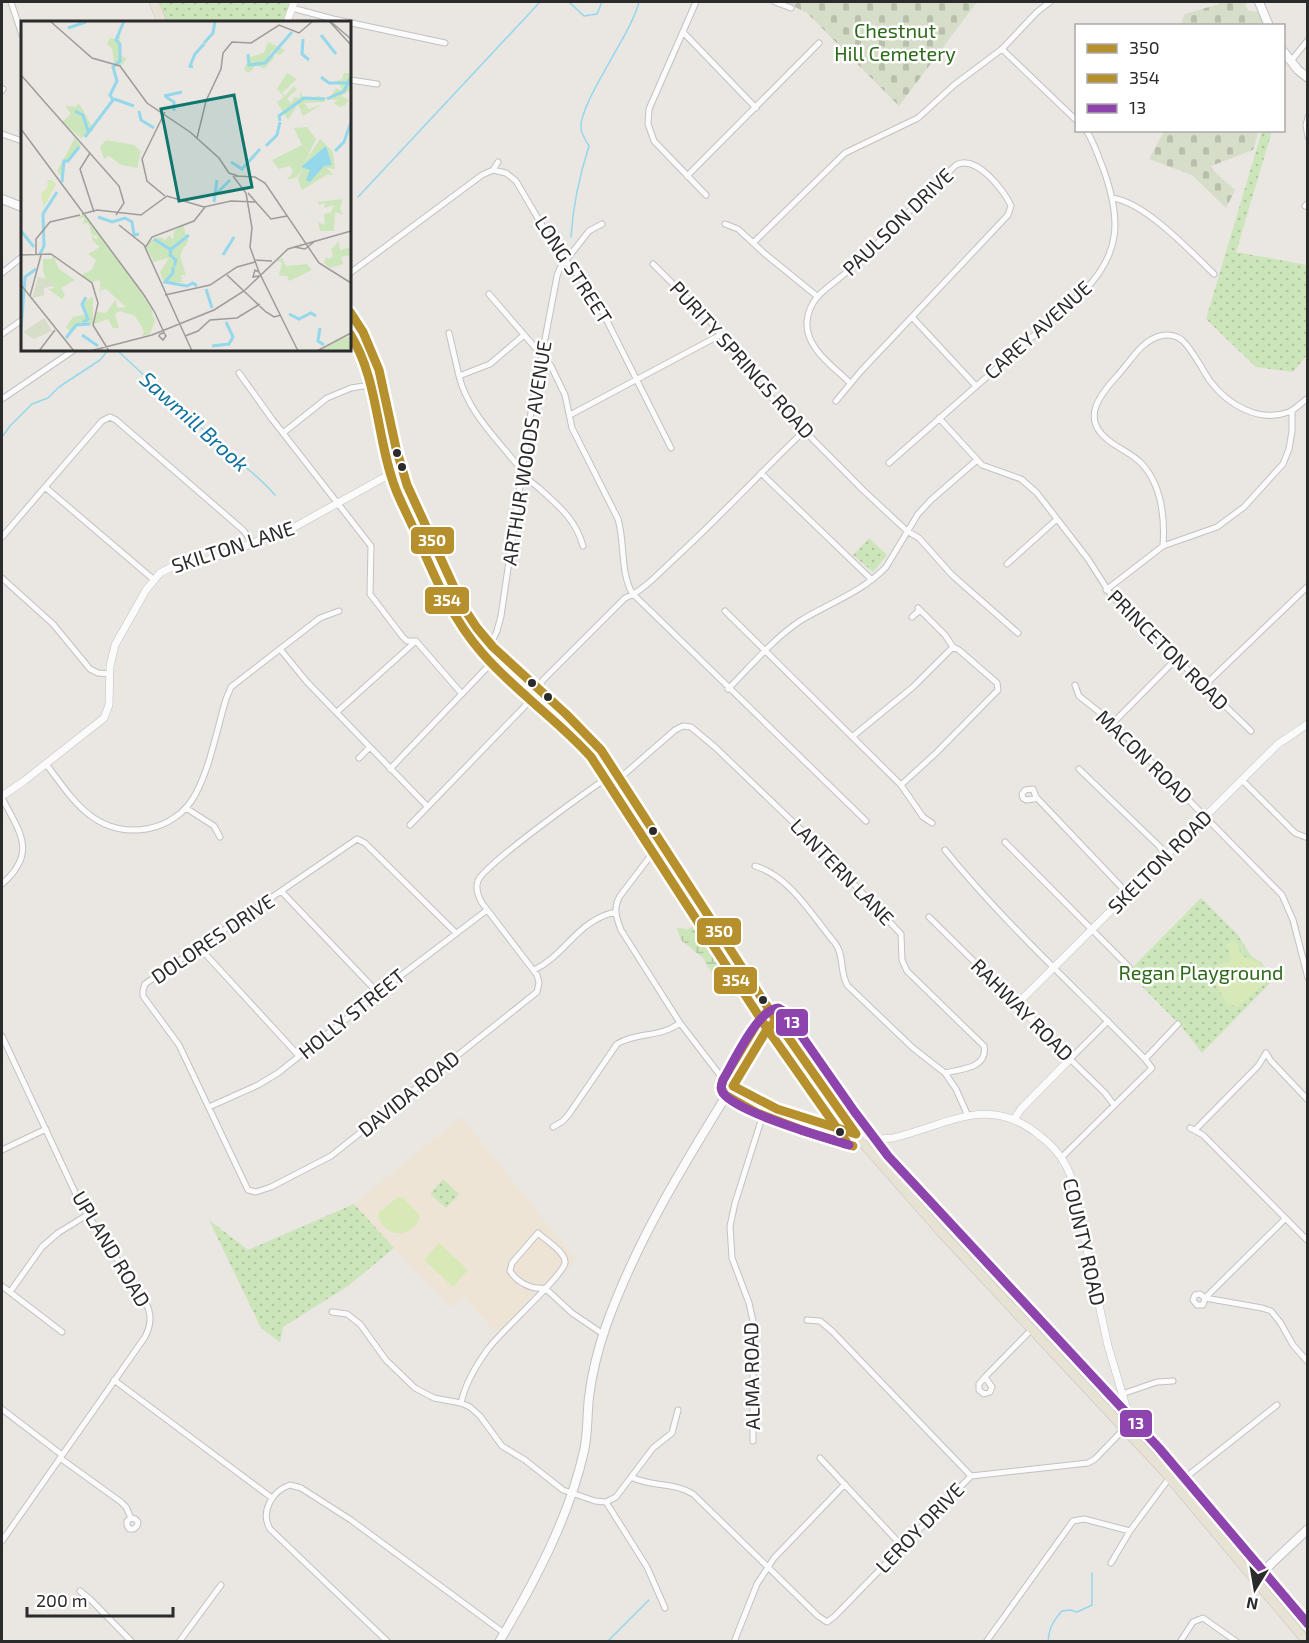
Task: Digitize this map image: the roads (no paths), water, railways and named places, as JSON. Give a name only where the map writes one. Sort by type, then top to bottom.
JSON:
[{"type":"main road","points":[[154,2],[162,21]]},
{"type":"main road","points":[[1259,2],[1268,24]]},
{"type":"main road","points":[[1285,54],[1308,78]]},
{"type":"main road","points":[[2,199],[21,207]]},
{"type":"main road","points":[[351,314],[371,346],[384,383],[407,485],[460,602],[476,627],[499,655],[587,734],[618,775],[777,1020],[856,1134],[927,1217],[1173,1481],[1255,1579],[1301,1639]]},
{"type":"main road","points":[[499,1641],[541,1567],[571,1493],[584,1451],[591,1381],[603,1334],[618,1296],[656,1213],[768,1028],[777,1020]]},
{"type":"main road","points":[[1255,1579],[1308,1529]]},
{"type":"street","points":[[11,2],[21,32]]},
{"type":"street","points":[[696,2],[653,99],[648,121],[650,135],[654,141],[706,195]]},
{"type":"street","points":[[775,2],[791,8]]},
{"type":"street","points":[[753,243],[845,153],[918,118],[954,85],[1002,49],[1037,12],[1050,2]]},
{"type":"street","points":[[287,21],[293,5],[342,21]]},
{"type":"street","points":[[351,23],[445,43]]},
{"type":"street","points":[[683,32],[756,108]]},
{"type":"street","points":[[1290,61],[1308,40]]},
{"type":"street","points":[[687,176],[819,43]]},
{"type":"street","points":[[1002,49],[1075,118]]},
{"type":"street","points":[[351,80],[376,84]]},
{"type":"street","points":[[1308,117],[1306,125],[1308,137]]},
{"type":"street","name":"CAREY AVENUE","points":[[889,463],[1083,292],[1106,265],[1114,240],[1115,216],[1112,198],[1095,148],[1087,132]]},
{"type":"street","points":[[2,134],[21,141]]},
{"type":"street","points":[[351,272],[422,218],[482,175],[493,170],[498,162]]},
{"type":"street","name":"PAULSON DRIVE","points":[[836,401],[850,383],[1010,211],[1011,206],[1003,193],[987,174],[972,164],[962,162],[956,165],[856,264],[818,297],[812,306],[807,319],[807,328],[812,343],[816,351],[850,383]]},
{"type":"street","name":"LONG STREET","points":[[493,170],[506,173],[516,181],[566,262],[595,298],[670,448]]},
{"type":"street","points":[[1112,198],[1131,204],[1165,228],[1214,274]]},
{"type":"street","name":"ARTHUR WOODS AVENUE","points":[[490,645],[501,616],[530,418],[557,276],[560,268],[589,231],[602,224]]},
{"type":"street","points":[[725,224],[738,229],[818,297]]},
{"type":"street","points":[[2,273],[21,258]]},
{"type":"street","name":"PURITY SPRINGS ROAD","points":[[653,264],[722,334],[756,382],[863,490],[907,531],[919,538],[952,575],[1018,633]]},
{"type":"street","points":[[489,294],[543,354],[561,385],[572,428],[618,519],[627,580],[634,595],[866,821]]},
{"type":"street","points":[[912,317],[976,386]]},
{"type":"street","points":[[2,334],[21,321]]},
{"type":"street","points":[[449,333],[467,401],[526,478],[571,519],[580,534],[583,546]]},
{"type":"street","points":[[570,415],[722,334]]},
{"type":"street","points":[[459,376],[490,364],[524,335]]},
{"type":"street","points":[[1163,546],[1163,513],[1154,482],[1138,461],[1102,434],[1095,420],[1095,409],[1100,395],[1143,346],[1149,340],[1161,335],[1180,338],[1216,388],[1231,403],[1260,414],[1292,411],[1308,398]]},
{"type":"street","points":[[2,399],[73,351]]},
{"type":"street","points":[[239,373],[371,546],[370,594],[402,636],[407,641],[416,641],[462,694]]},
{"type":"street","points":[[283,433],[327,398],[351,388],[384,383]]},
{"type":"street","points":[[1106,590],[1163,546],[1217,527],[1244,507],[1283,464],[1289,449],[1292,411]]},
{"type":"street","points":[[2,537],[103,420],[113,418],[243,530],[254,544]]},
{"type":"street","name":"PRINCETON ROAD","points":[[939,418],[986,468],[1021,479],[1036,493],[1088,559],[1106,590],[1251,731]]},
{"type":"street","points":[[410,825],[523,708],[543,680],[625,598],[634,595],[697,539],[804,430]]},
{"type":"street","points":[[728,688],[799,622],[850,595],[872,580],[886,567],[918,514],[977,460]]},
{"type":"street","name":"SKILTON LANE","points":[[2,797],[104,718],[110,705],[112,655],[118,640],[153,579],[170,568],[205,561],[297,526],[402,468]]},
{"type":"street","points":[[761,473],[872,580]]},
{"type":"street","points":[[45,487],[153,579]]},
{"type":"street","points":[[347,499],[347,514]]},
{"type":"street","points":[[1007,564],[1058,519]]},
{"type":"street","points":[[2,578],[53,624],[92,670],[110,674]]},
{"type":"street","points":[[1204,686],[1308,586]]},
{"type":"street","points":[[901,785],[998,690],[997,683],[953,647],[945,635],[919,609],[912,617]]},
{"type":"street","points":[[724,610],[901,785],[923,817],[932,824]]},
{"type":"street","points":[[46,764],[85,811],[102,823],[116,828],[137,830],[157,827],[175,818],[186,808],[199,786],[230,690],[245,675],[320,618],[339,611]]},
{"type":"street","points":[[337,712],[416,641]]},
{"type":"street","points":[[852,737],[913,687],[953,647]]},
{"type":"street","points":[[280,649],[369,748],[427,806]]},
{"type":"street","points":[[390,769],[499,655]]},
{"type":"street","points":[[1113,723],[1176,659]]},
{"type":"street","name":"MACON ROAD","points":[[1075,685],[1079,696],[1113,723],[1284,898],[1293,920],[1308,978]]},
{"type":"street","name":"SKELTON ROAD","points":[[1017,1004],[1284,739],[1308,724]]},
{"type":"street","name":"LANTERN LANE","points":[[618,775],[679,727],[691,727],[716,748],[818,846],[896,927],[902,937],[902,960],[907,971],[984,1046],[984,1057],[981,1062],[945,1073]]},
{"type":"street","points":[[359,758],[369,748]]},
{"type":"street","points":[[1079,769],[1159,846],[1166,856]]},
{"type":"street","points":[[616,912],[582,928],[549,960],[534,970],[480,899],[477,890],[481,875],[567,807],[618,775]]},
{"type":"street","points":[[1242,780],[1295,833],[1308,838]]},
{"type":"street","points":[[2,797],[18,830],[23,851],[16,869],[2,884]]},
{"type":"street","points":[[1036,797],[1128,894]]},
{"type":"street","points":[[186,808],[214,826],[220,837]]},
{"type":"street","name":"DOLORES DRIVE","points":[[251,1192],[246,1188],[179,1045],[145,999],[142,992],[145,984],[358,839],[365,843],[456,933]]},
{"type":"street","points":[[661,842],[620,896],[616,904],[616,912],[621,930],[680,1023],[719,1074],[733,1086],[766,1105],[789,1114],[856,1134]]},
{"type":"street","points":[[1005,842],[1093,928],[1129,967]]},
{"type":"street","points":[[945,850],[970,881],[1152,1068],[1062,1157]]},
{"type":"street","points":[[755,866],[771,872],[787,885],[839,948],[844,980],[852,991],[913,1048],[945,1073],[956,1089],[968,1116]]},
{"type":"street","points":[[282,892],[379,994]]},
{"type":"street","name":"HOLLY STREET","points":[[209,1107],[258,1085],[278,1073],[488,910]]},
{"type":"street","name":"RAHWAY ROAD","points":[[929,916],[1105,1093],[1114,1105]]},
{"type":"street","points":[[199,947],[299,1056]]},
{"type":"street","name":"DAVIDA ROAD","points":[[251,1192],[260,1192],[302,1173],[348,1144],[470,1044],[538,992],[539,979],[534,970]]},
{"type":"street","points":[[1015,1118],[1021,1109],[1108,1021]]},
{"type":"street","points":[[553,1127],[563,1122],[617,1044],[665,1032],[680,1023]]},
{"type":"street","points":[[1145,1059],[1178,1024]]},
{"type":"street","name":"UPLAND ROAD","points":[[2,1036],[87,1215],[146,1303],[150,1314],[147,1332],[61,1456],[4,1533],[2,1540]]},
{"type":"street","points":[[1308,1100],[1266,1053],[1258,1066],[1193,1129],[1203,1135],[1308,1241]]},
{"type":"street","name":"ALMA ROAD","points":[[753,1441],[753,1321],[747,1297],[732,1258],[730,1226],[736,1198],[766,1105]]},
{"type":"street","name":"COUNTY ROAD","points":[[856,1134],[879,1139],[893,1138],[968,1116],[991,1113],[1015,1118],[1035,1131],[1062,1157],[1073,1185],[1102,1321],[1136,1440]]},
{"type":"street","points":[[2,1150],[46,1129]]},
{"type":"street","points":[[10,1292],[37,1252],[46,1243],[87,1215]]},
{"type":"street","points":[[1285,1219],[1205,1298],[1271,1311],[1293,1345],[1308,1362]]},
{"type":"street","points":[[461,1403],[463,1394],[488,1348],[545,1288],[562,1269],[564,1260],[562,1255],[538,1233],[512,1263],[510,1271],[513,1276],[526,1285],[545,1288],[572,1313],[603,1334]]},
{"type":"street","points":[[2,1286],[62,1332]]},
{"type":"street","points":[[332,1312],[347,1315],[360,1324],[386,1360],[415,1388],[434,1398],[470,1407],[480,1416],[502,1446],[529,1463],[560,1488],[595,1501],[606,1502],[616,1497],[653,1448],[672,1432],[678,1410]]},
{"type":"street","points":[[807,1320],[820,1321],[832,1331],[971,1476]]},
{"type":"street","points":[[986,1377],[1032,1329]]},
{"type":"street","points":[[114,1380],[272,1498]]},
{"type":"street","points":[[1122,1394],[1157,1382],[1173,1381]]},
{"type":"street","points":[[1111,1563],[1130,1531],[1173,1481],[1276,1405]]},
{"type":"street","points":[[2,1409],[121,1502],[131,1518]]},
{"type":"street","name":"LEROY DRIVE","points":[[768,1567],[826,1622],[835,1616],[971,1476],[1088,1463],[1095,1459],[1125,1428]]},
{"type":"street","points":[[820,1458],[903,1547]]},
{"type":"street","points":[[631,1477],[647,1484],[690,1492],[768,1567]]},
{"type":"street","points":[[734,1641],[754,1589],[768,1567],[780,1551],[844,1484]]},
{"type":"street","points":[[388,1641],[270,1529],[266,1518],[272,1498],[285,1486],[301,1488],[351,1520],[504,1633]]},
{"type":"street","points":[[606,1502],[646,1567],[665,1608]]},
{"type":"street","points":[[986,1641],[1073,1521],[1084,1519],[1130,1531]]},
{"type":"street","points":[[179,1641],[221,1586]]},
{"type":"street","points":[[80,1591],[132,1641]]},
{"type":"street","points":[[1180,1641],[1193,1622],[1203,1618],[1237,1641]]},
{"type":"waterway","points":[[358,197],[540,2]]},
{"type":"waterway","points":[[569,2],[584,16],[597,14],[602,2]]},
{"type":"waterway","points":[[571,237],[577,191],[589,146],[581,129],[582,118],[596,86],[627,31],[639,2]]},
{"type":"waterway","name":"Sawmill Brook","points":[[2,437],[32,404],[48,398],[59,387],[100,360],[107,351]]},
{"type":"waterway","name":"Sawmill Brook","points":[[118,351],[275,495]]},
{"type":"waterway","points":[[1048,1642],[1052,1625],[1062,1611],[1077,1612],[1092,1605],[1092,1573]]},
{"type":"waterway","points":[[607,1642],[649,1600]]},
{"type":"park label","name":"Chestnut Hill Cemetery","points":[[895,42]]},
{"type":"park label","name":"Regan Playground","points":[[1201,973]]}]
